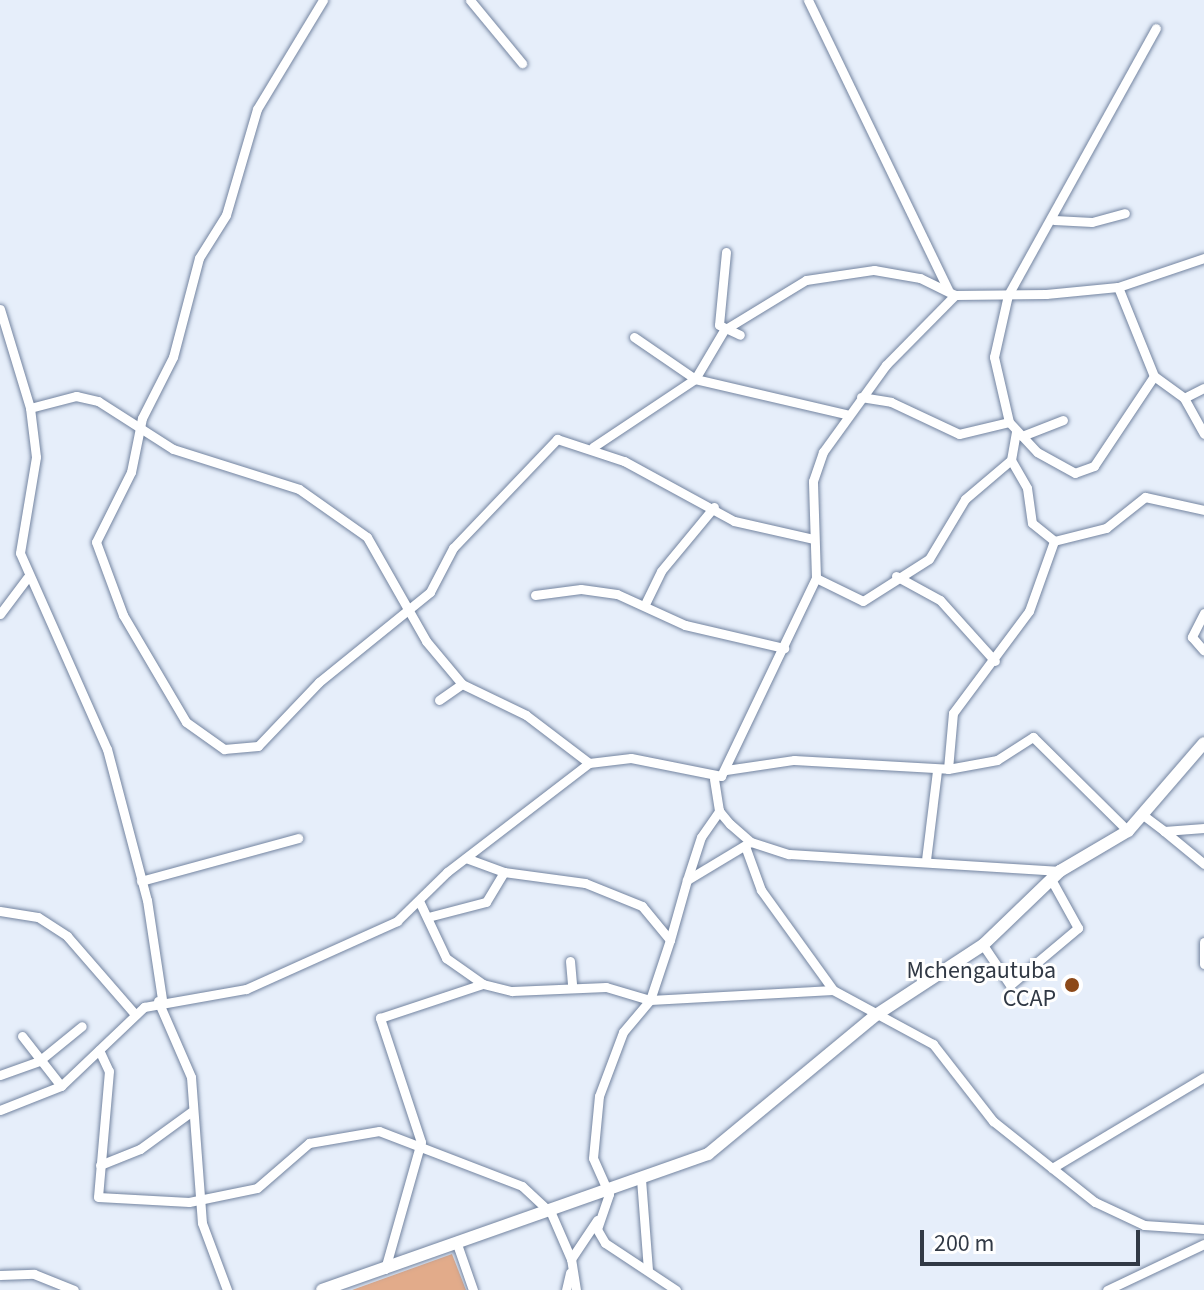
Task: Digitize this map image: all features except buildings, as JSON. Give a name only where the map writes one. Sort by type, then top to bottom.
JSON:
[{"type":"street","points":[[323,0],[262,98],[226,215],[201,252],[173,357],[142,426],[97,553],[175,707],[212,745],[258,746],[319,682],[408,612],[435,586],[453,548],[542,450],[560,438],[593,447],[740,523],[813,539]]},
{"type":"street","points":[[470,0],[522,63]]},
{"type":"street","points":[[808,0],[952,292]]},
{"type":"street","points":[[1156,28],[1054,220],[1008,295],[994,357],[1016,430],[1011,460],[1036,530],[1054,541],[1106,528],[1145,497],[1204,510]]},
{"type":"street","points":[[1054,220],[1092,222],[1125,213]]},
{"type":"street","points":[[593,447],[695,379],[724,330],[726,252]]},
{"type":"street","points":[[724,330],[763,312],[788,288],[838,271],[897,272],[952,292],[1008,295],[1118,287],[1204,258]]},
{"type":"street","points":[[1118,287],[1154,376],[1184,398],[1204,434]]},
{"type":"street","points":[[714,779],[726,770],[816,578],[813,539],[816,467],[846,414],[952,292]]},
{"type":"street","points":[[0,309],[30,408],[35,470],[18,543],[27,578],[100,729],[141,881],[160,1000],[191,1077],[191,1112],[200,1200],[219,1290]]},
{"type":"street","points":[[724,330],[740,335]]},
{"type":"street","points":[[634,337],[695,379],[846,414]]},
{"type":"street","points":[[1016,430],[1068,470],[1090,470],[1154,376]]},
{"type":"street","points":[[1184,398],[1204,388]]},
{"type":"street","points":[[30,408],[83,397],[142,426],[173,449],[292,485],[367,537],[408,612],[462,684],[526,715],[589,763]]},
{"type":"street","points":[[861,397],[891,402],[959,434],[1016,430],[1063,420]]},
{"type":"street","points":[[816,578],[860,602],[880,594],[896,576],[930,558],[965,499],[1011,460]]},
{"type":"street","points":[[646,602],[661,571],[714,507]]},
{"type":"street","points":[[948,769],[953,713],[995,661],[1037,595],[1054,541]]},
{"type":"street","points":[[896,576],[940,600],[995,661]]},
{"type":"street","points":[[0,614],[27,578]]},
{"type":"street","points":[[535,595],[592,589],[646,602],[685,625],[784,648]]},
{"type":"street","points":[[1204,613],[1192,637],[1204,651]]},
{"type":"street","points":[[439,700],[462,684]]},
{"type":"street","points":[[726,770],[794,760],[948,769],[997,760],[1033,737],[1128,831]]},
{"type":"street","points":[[322,1290],[609,1194],[708,1154],[876,1015],[983,945],[1056,876],[1128,831],[1204,743]]},
{"type":"street","points":[[0,1110],[61,1086],[134,1013],[160,1000],[246,989],[376,932],[420,903],[466,858],[589,763],[631,758],[714,779]]},
{"type":"street","points":[[926,860],[937,770]]},
{"type":"street","points":[[714,779],[719,811],[748,844],[761,890],[833,990],[933,1044],[978,1106],[1052,1168],[1124,1219],[1204,1229]]},
{"type":"street","points":[[566,1290],[571,1264],[609,1194],[593,1158],[599,1096],[623,1032],[650,1000],[701,837],[719,811]]},
{"type":"street","points":[[1143,815],[1204,864]]},
{"type":"street","points":[[1164,831],[1204,828]]},
{"type":"street","points":[[141,881],[298,838]]},
{"type":"street","points":[[687,880],[748,844],[808,856],[926,860],[1056,876]]},
{"type":"street","points":[[466,858],[504,872],[569,879],[632,900],[670,940]]},
{"type":"street","points":[[428,917],[486,902],[504,872]]},
{"type":"street","points":[[983,945],[1010,985],[1078,928],[1056,876]]},
{"type":"street","points":[[420,903],[446,958],[483,984],[512,991],[572,985],[650,1000],[833,990]]},
{"type":"street","points":[[0,911],[38,917],[67,936],[134,1013]]},
{"type":"street","points":[[1204,942],[1204,964]]},
{"type":"street","points":[[570,961],[572,985]]},
{"type":"street","points":[[385,1269],[421,1142],[386,1047],[381,1013],[483,984]]},
{"type":"street","points":[[0,1075],[44,1057],[82,1026]]},
{"type":"street","points":[[22,1036],[44,1057],[61,1086]]},
{"type":"street","points":[[99,1050],[109,1071],[98,1197],[200,1200],[257,1188],[273,1168],[320,1139],[379,1131],[421,1142],[522,1186],[551,1213],[571,1264],[576,1290]]},
{"type":"street","points":[[1052,1168],[1204,1077]]},
{"type":"street","points":[[100,1165],[140,1149],[191,1112]]},
{"type":"street","points":[[641,1179],[648,1269]]},
{"type":"street","points":[[597,1220],[605,1243],[676,1290]]},
{"type":"street","points":[[457,1244],[473,1290]]},
{"type":"street","points":[[1107,1290],[1204,1244]]},
{"type":"street","points":[[217,1272],[227,1290]]},
{"type":"street","points":[[0,1275],[74,1290]]},
{"type":"shaded area","points":[[452,1254],[466,1290],[352,1290]]},
{"type":"place","name":"Mchengautuba CCAP","points":[[1072,985]]}]
